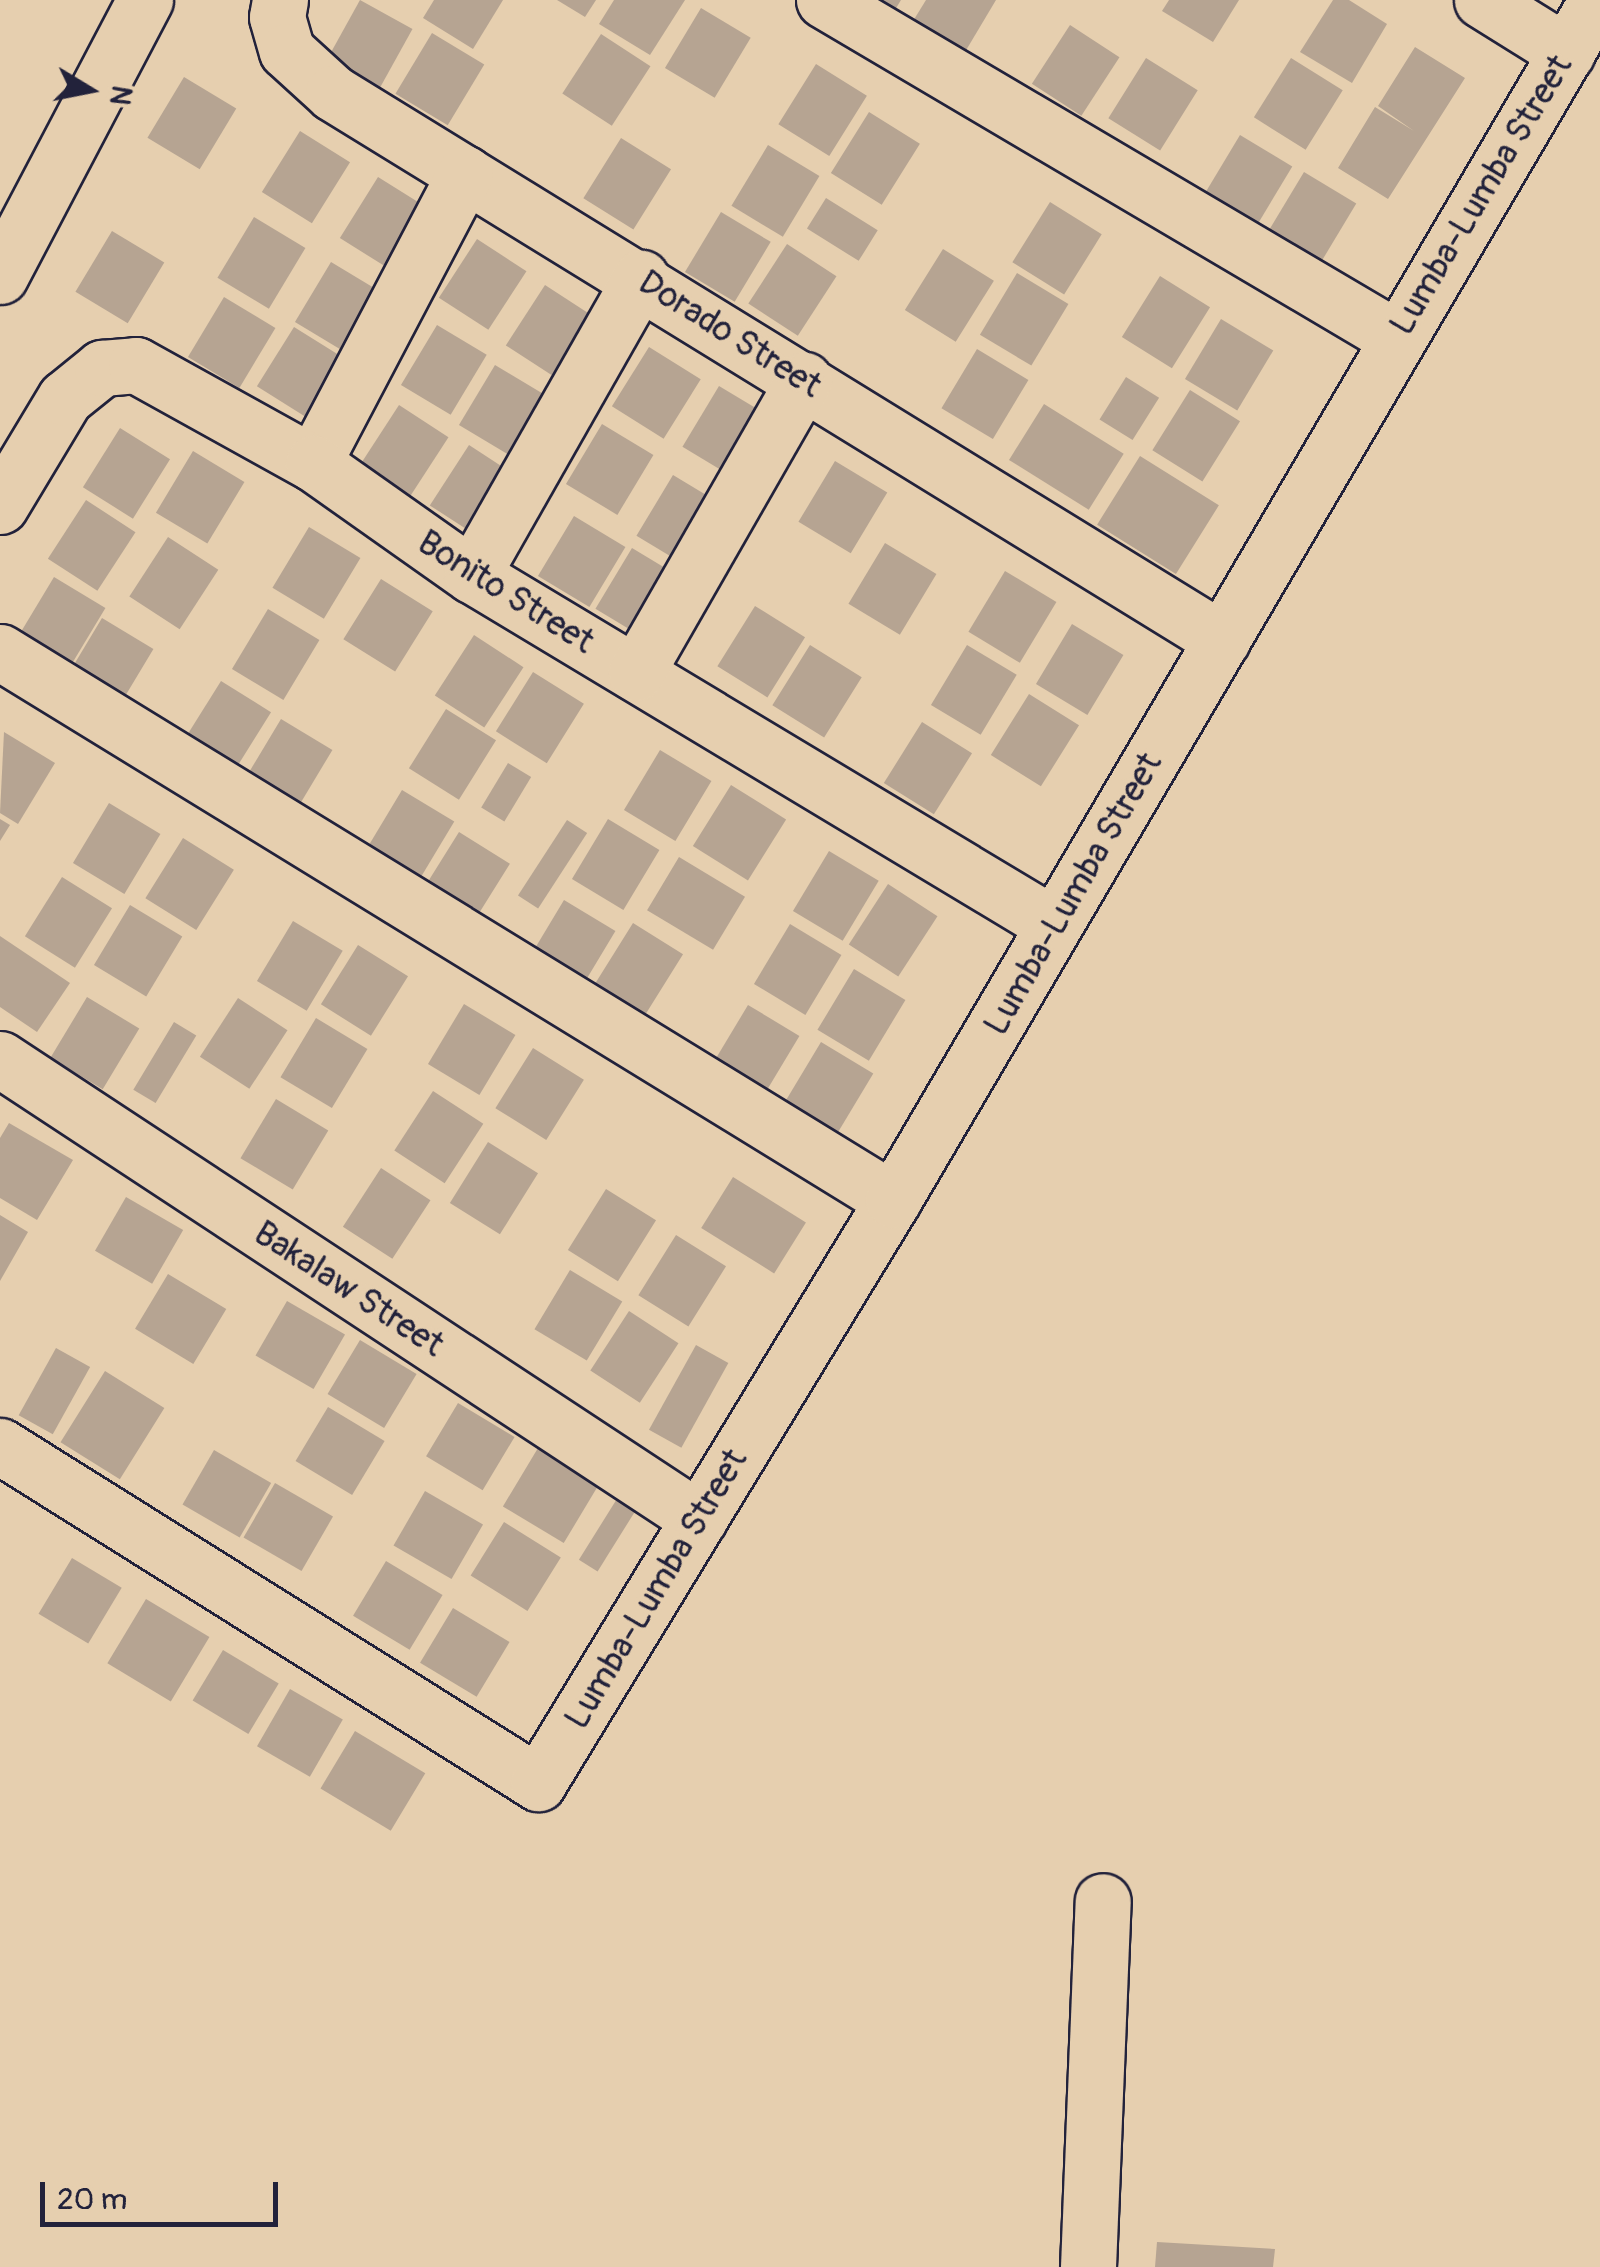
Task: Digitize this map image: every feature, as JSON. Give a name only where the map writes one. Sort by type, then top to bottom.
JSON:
[{"type":"street","points":[[0,276],[145,0]]},
{"type":"street","name":"Dorado Street","points":[[280,0],[277,17],[287,51],[333,93],[642,278],[1222,640]]},
{"type":"street","points":[[824,0],[1394,337]]},
{"type":"street","points":[[1482,0],[1567,53]]},
{"type":"street","name":"Lumba-Lumba Street","points":[[0,1446],[538,1783],[893,1200],[1222,640],[1394,337],[1598,0]]},
{"type":"street","points":[[313,463],[465,173]]},
{"type":"street","points":[[472,576],[642,278]]},
{"type":"street","name":"Bonito Street","points":[[0,506],[65,398],[102,368],[136,365],[313,463],[472,576],[1054,925]]},
{"type":"street","points":[[636,673],[804,380]]},
{"type":"street","points":[[0,652],[893,1200]]},
{"type":"street","name":"Bakalaw Street","points":[[0,1059],[699,1519]]},
{"type":"street","points":[[1088,2267],[1103,1901]]},
{"type":"building","points":[[360,0],[412,29],[380,89],[327,59]]},
{"type":"building","points":[[434,0],[503,0],[473,49],[423,18]]},
{"type":"building","points":[[557,0],[596,0],[585,17]]},
{"type":"building","points":[[614,0],[685,0],[650,55],[599,24]]},
{"type":"building","points":[[862,0],[901,0],[890,18]]},
{"type":"building","points":[[926,0],[996,0],[962,57],[910,26]]},
{"type":"building","points":[[1169,0],[1239,0],[1213,42],[1162,11]]},
{"type":"building","points":[[1333,0],[1349,0],[1387,24],[1352,83],[1300,52]]},
{"type":"building","points":[[701,8],[751,38],[715,98],[665,68]]},
{"type":"building","points":[[1070,25],[1119,57],[1081,116],[1032,84]]},
{"type":"building","points":[[432,33],[484,64],[448,125],[395,94]]},
{"type":"building","points":[[601,34],[650,66],[612,126],[562,94]]},
{"type":"building","points":[[1415,47],[1465,78],[1388,199],[1338,168],[1375,107],[1414,131],[1378,106]]},
{"type":"building","points":[[1146,58],[1198,90],[1160,151],[1108,118]]},
{"type":"building","points":[[1291,58],[1343,90],[1306,150],[1254,117]]},
{"type":"building","points":[[816,64],[867,96],[829,156],[778,124]]},
{"type":"building","points":[[184,77],[236,108],[200,169],[147,138]]},
{"type":"building","points":[[869,112],[920,144],[882,205],[831,173]]},
{"type":"building","points":[[300,131],[350,162],[312,223],[262,192]]},
{"type":"building","points":[[1240,135],[1292,166],[1256,226],[1204,195]]},
{"type":"building","points":[[621,138],[671,169],[633,229],[583,198]]},
{"type":"building","points":[[768,145],[819,176],[783,237],[731,206]]},
{"type":"building","points":[[1304,172],[1356,203],[1320,264],[1267,233]]},
{"type":"building","points":[[378,177],[428,208],[390,269],[340,238]]},
{"type":"building","points":[[826,198],[878,230],[859,261],[807,229]]},
{"type":"building","points":[[1050,202],[1102,234],[1064,295],[1012,262]]},
{"type":"building","points":[[721,212],[771,242],[735,302],[685,272]]},
{"type":"building","points":[[254,217],[305,248],[269,309],[217,278]]},
{"type":"building","points":[[112,231],[164,262],[128,323],[75,292]]},
{"type":"building","points":[[477,239],[526,271],[488,330],[439,298]]},
{"type":"building","points":[[787,244],[836,276],[798,336],[748,304]]},
{"type":"building","points":[[943,249],[994,281],[956,342],[905,310]]},
{"type":"building","points":[[331,262],[383,293],[347,353],[295,322]]},
{"type":"building","points":[[1017,273],[1068,304],[1031,366],[980,335]]},
{"type":"building","points":[[1160,276],[1210,307],[1172,368],[1122,337]]},
{"type":"building","points":[[545,285],[596,318],[557,379],[506,345]]},
{"type":"building","points":[[224,297],[275,328],[239,388],[188,357]]},
{"type":"building","points":[[1221,319],[1273,350],[1237,410],[1185,379]]},
{"type":"building","points":[[437,325],[487,355],[451,415],[401,385]]},
{"type":"building","points":[[294,327],[346,359],[309,419],[257,386]]},
{"type":"building","points":[[649,347],[701,379],[664,439],[612,406]]},
{"type":"building","points":[[977,349],[1028,380],[993,439],[941,408]]},
{"type":"building","points":[[495,365],[545,395],[509,455],[459,425]]},
{"type":"building","points":[[1126,377],[1159,398],[1133,440],[1100,419]]},
{"type":"building","points":[[719,386],[770,417],[734,478],[682,447]]},
{"type":"building","points":[[1190,390],[1240,421],[1202,481],[1152,450]]},
{"type":"building","points":[[1044,404],[1124,454],[1089,510],[1009,460]]},
{"type":"building","points":[[399,405],[448,437],[410,497],[360,465]]},
{"type":"building","points":[[602,424],[653,455],[617,515],[566,484]]},
{"type":"building","points":[[120,428],[170,459],[133,519],[83,487]]},
{"type":"building","points":[[469,445],[519,478],[480,538],[430,505]]},
{"type":"building","points":[[193,451],[244,482],[207,544],[156,513]]},
{"type":"building","points":[[1140,456],[1219,505],[1176,574],[1097,525]]},
{"type":"building","points":[[835,461],[887,492],[851,553],[798,522]]},
{"type":"building","points":[[673,475],[725,506],[689,567],[636,536]]},
{"type":"building","points":[[86,500],[135,532],[97,591],[48,559]]},
{"type":"building","points":[[574,516],[625,547],[589,607],[538,576]]},
{"type":"building","points":[[309,527],[360,558],[324,619],[272,588]]},
{"type":"building","points":[[168,537],[218,570],[180,629],[129,597]]},
{"type":"building","points":[[885,543],[936,574],[900,635],[848,604]]},
{"type":"building","points":[[632,548],[684,579],[648,640],[595,609]]},
{"type":"building","points":[[1005,571],[1056,602],[1020,663],[968,632]]},
{"type":"building","points":[[54,577],[105,608],[69,669],[17,638]]},
{"type":"building","points":[[381,579],[433,611],[395,672],[343,639]]},
{"type":"building","points":[[755,606],[805,637],[767,697],[717,666]]},
{"type":"building","points":[[268,609],[319,640],[283,700],[232,669]]},
{"type":"building","points":[[102,618],[153,649],[117,709],[66,678]]},
{"type":"building","points":[[1072,624],[1123,655],[1087,715],[1036,684]]},
{"type":"building","points":[[474,635],[523,667],[484,728],[435,695]]},
{"type":"building","points":[[810,645],[862,677],[824,738],[772,705]]},
{"type":"building","points":[[967,645],[1017,675],[981,735],[931,705]]},
{"type":"building","points":[[533,672],[584,704],[547,763],[496,731]]},
{"type":"building","points":[[221,681],[271,712],[234,772],[184,740]]},
{"type":"building","points":[[1029,694],[1079,725],[1041,786],[991,755]]},
{"type":"building","points":[[446,709],[496,740],[459,800],[409,768]]},
{"type":"building","points":[[281,719],[332,750],[296,810],[245,779]]},
{"type":"building","points":[[922,722],[972,753],[934,814],[884,783]]},
{"type":"building","points":[[4,732],[55,763],[18,824],[0,813]]},
{"type":"building","points":[[660,750],[711,781],[675,841],[624,810]]},
{"type":"building","points":[[508,763],[531,777],[504,821],[481,808]]},
{"type":"building","points":[[731,785],[786,819],[748,881],[693,846]]},
{"type":"building","points":[[402,790],[454,821],[418,881],[366,850]]},
{"type":"building","points":[[109,803],[160,834],[124,894],[73,863]]},
{"type":"building","points":[[0,819],[10,825],[0,841]]},
{"type":"building","points":[[608,819],[659,850],[623,910],[572,879]]},
{"type":"building","points":[[567,820],[587,833],[538,909],[518,895]]},
{"type":"building","points":[[459,832],[510,864],[472,924],[421,892]]},
{"type":"building","points":[[183,838],[234,870],[196,930],[145,898]]},
{"type":"building","points":[[829,851],[879,881],[843,941],[793,911]]},
{"type":"building","points":[[679,857],[745,897],[713,950],[647,910]]},
{"type":"building","points":[[62,877],[112,908],[75,968],[25,936]]},
{"type":"building","points":[[888,884],[937,916],[898,977],[849,944]]},
{"type":"building","points":[[564,900],[615,931],[579,991],[528,960]]},
{"type":"building","points":[[130,905],[182,936],[146,996],[94,965]]},
{"type":"building","points":[[293,921],[343,951],[307,1011],[257,981]]},
{"type":"building","points":[[633,923],[683,954],[645,1014],[595,983]]},
{"type":"building","points":[[790,924],[841,955],[805,1015],[754,984]]},
{"type":"building","points":[[0,936],[70,983],[37,1032],[0,1007]]},
{"type":"building","points":[[358,945],[408,976],[371,1036],[321,1004]]},
{"type":"building","points":[[854,969],[905,1000],[869,1061],[817,1030]]},
{"type":"building","points":[[87,997],[139,1028],[103,1089],[50,1058]]},
{"type":"building","points":[[238,998],[287,1030],[249,1089],[200,1057]]},
{"type":"building","points":[[464,1004],[515,1035],[479,1095],[428,1064]]},
{"type":"building","points":[[748,1005],[799,1036],[763,1096],[712,1065]]},
{"type":"building","points":[[316,1018],[367,1049],[332,1108],[280,1077]]},
{"type":"building","points":[[174,1022],[196,1035],[156,1103],[133,1090]]},
{"type":"building","points":[[821,1042],[873,1073],[837,1133],[785,1102]]},
{"type":"building","points":[[533,1048],[584,1080],[546,1140],[495,1108]]},
{"type":"building","points":[[433,1091],[483,1124],[445,1183],[394,1151]]},
{"type":"building","points":[[276,1099],[328,1130],[293,1190],[240,1158]]},
{"type":"building","points":[[9,1123],[73,1160],[37,1220],[0,1198],[0,1138]]},
{"type":"building","points":[[488,1142],[538,1173],[500,1234],[450,1203]]},
{"type":"building","points":[[381,1168],[430,1200],[392,1259],[343,1227]]},
{"type":"building","points":[[733,1177],[806,1223],[774,1273],[701,1228]]},
{"type":"building","points":[[606,1189],[656,1220],[618,1281],[568,1250]]},
{"type":"building","points":[[126,1197],[183,1230],[152,1284],[95,1251]]},
{"type":"building","points":[[0,1215],[28,1232],[0,1281]]},
{"type":"building","points":[[676,1235],[726,1266],[688,1326],[638,1295]]},
{"type":"building","points":[[570,1270],[622,1301],[587,1361],[534,1329]]},
{"type":"building","points":[[168,1274],[226,1309],[193,1364],[135,1329]]},
{"type":"building","points":[[287,1301],[345,1334],[314,1389],[256,1356]]},
{"type":"building","points":[[629,1311],[678,1343],[640,1403],[590,1371]]},
{"type":"building","points":[[360,1340],[417,1374],[384,1428],[328,1394]]},
{"type":"building","points":[[696,1345],[728,1363],[681,1448],[649,1430]]},
{"type":"building","points":[[56,1348],[90,1367],[53,1434],[19,1415]]},
{"type":"building","points":[[105,1371],[164,1408],[120,1479],[60,1442]]},
{"type":"building","points":[[458,1403],[515,1437],[483,1490],[426,1456]]},
{"type":"building","points":[[328,1407],[385,1441],[352,1495],[296,1461]]},
{"type":"building","points":[[541,1443],[602,1480],[564,1543],[503,1506]]},
{"type":"building","points":[[214,1450],[271,1483],[240,1538],[182,1505]]},
{"type":"building","points":[[275,1483],[333,1516],[302,1571],[244,1538]]},
{"type":"building","points":[[625,1486],[644,1498],[598,1571],[579,1560]]},
{"type":"building","points":[[425,1491],[483,1524],[452,1579],[394,1546]]},
{"type":"building","points":[[504,1522],[561,1558],[527,1611],[471,1575]]},
{"type":"building","points":[[72,1558],[122,1588],[88,1644],[39,1614]]},
{"type":"building","points":[[386,1561],[443,1595],[410,1650],[353,1616]]},
{"type":"building","points":[[146,1599],[209,1637],[171,1701],[107,1663]]},
{"type":"building","points":[[453,1608],[510,1642],[477,1697],[420,1663]]},
{"type":"building","points":[[223,1650],[279,1683],[248,1734],[193,1701]]},
{"type":"building","points":[[290,1689],[343,1720],[310,1777],[257,1746]]},
{"type":"building","points":[[355,1731],[425,1773],[391,1831],[320,1788]]},
{"type":"building","points":[[1157,2242],[1275,2249],[1273,2267],[1155,2267]]}]
